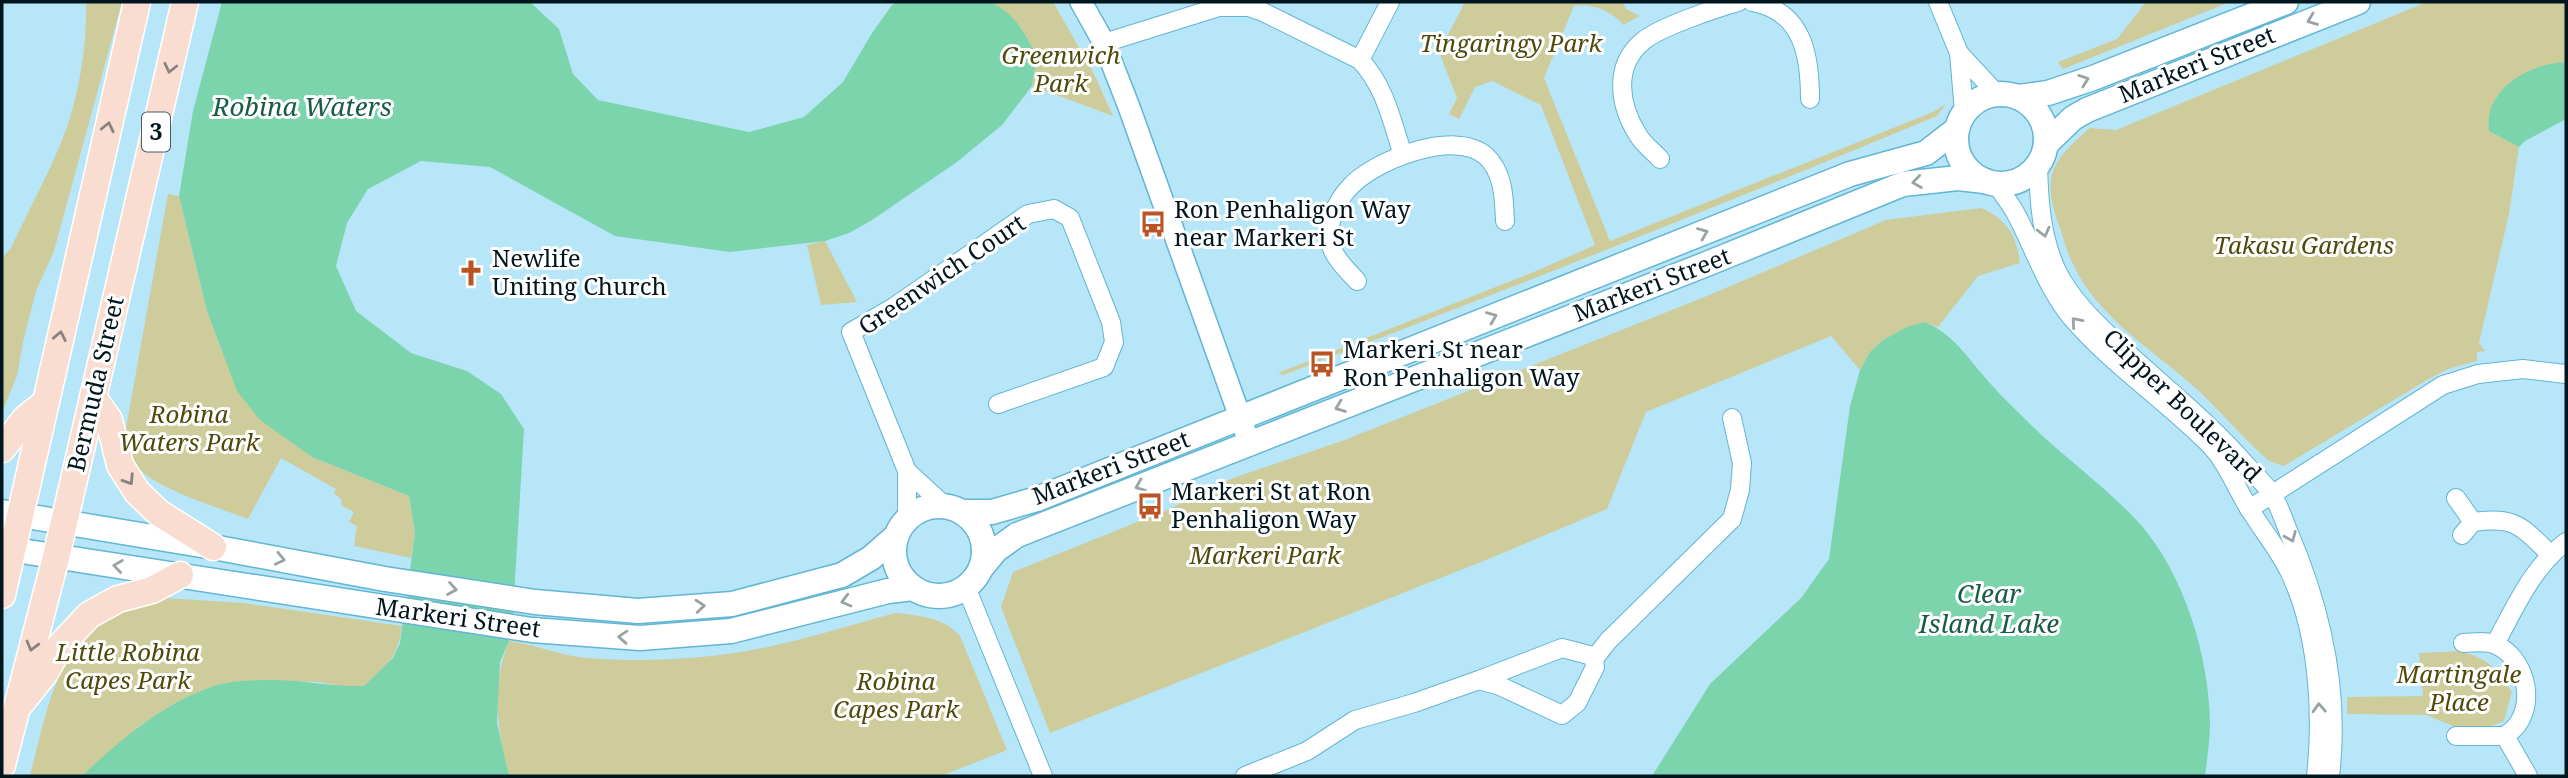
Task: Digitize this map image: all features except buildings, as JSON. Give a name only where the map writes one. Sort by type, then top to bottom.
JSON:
[{"type":"main road","name":"Bermuda Street","points":[[2,595],[11,514],[46,402],[137,2]]},
{"type":"main road","name":"Bermuda Street","points":[[2,765],[56,557],[186,2]]},
{"type":"main road","name":"Markeri Street","points":[[2008,95],[2048,93],[2093,78],[2286,2]]},
{"type":"main road","name":"Markeri Street","points":[[2042,154],[2073,118],[2087,110],[2358,2]]},
{"type":"main road","points":[[2008,95],[2031,105],[2040,116],[2046,129],[2042,154],[2030,174],[2019,180],[1990,182],[1974,174],[1958,154],[1961,120],[1979,99],[2008,95]]},
{"type":"main road","name":"Markeri Street","points":[[953,509],[992,512],[1037,499],[1850,174],[1926,153],[1961,120]]},
{"type":"main road","name":"Markeri Street","points":[[981,568],[996,550],[1017,535],[1903,184],[1958,178],[1990,182]]},
{"type":"main road","points":[[93,397],[109,420],[120,465],[137,492],[159,513],[213,547]]},
{"type":"main road","points":[[2,449],[25,419],[46,402]]},
{"type":"main road","points":[[931,506],[953,509],[978,528],[983,541],[984,554],[975,579],[953,594],[939,596],[913,588],[903,578],[893,552],[901,528],[918,510],[931,506]]},
{"type":"main road","name":"Markeri Street","points":[[11,514],[385,579],[535,602],[638,611],[732,604],[842,575],[871,558],[901,528]]},
{"type":"main road","name":"Markeri Street","points":[[7,549],[532,630],[640,638],[731,631],[888,591],[913,588]]},
{"type":"main road","points":[[16,709],[44,674],[60,646],[89,615],[118,599],[152,590],[180,575]]},
{"type":"street","points":[[1081,2],[1104,43],[1129,107],[1249,442]]},
{"type":"street","points":[[1360,60],[1390,2]]},
{"type":"street","points":[[1660,159],[1638,136],[1620,88],[1623,69],[1632,52],[1645,39],[1699,8],[1738,2]]},
{"type":"street","points":[[1752,2],[1776,10],[1789,19],[1798,34],[1810,66],[1810,99]]},
{"type":"street","points":[[1937,2],[1959,52],[1961,120]]},
{"type":"street","points":[[1104,43],[1219,7],[1234,6],[1263,12],[1360,60],[1370,70],[1383,96],[1403,155]]},
{"type":"street","points":[[1959,52],[2008,95]]},
{"type":"street","points":[[1357,281],[1332,250],[1329,241],[1330,223],[1348,188],[1361,177],[1403,155],[1457,144],[1485,155],[1495,169],[1504,192],[1505,221]]},
{"type":"street","name":"Clipper Boulevard","points":[[2042,154],[2039,209],[2043,232],[2057,270],[2067,288],[2095,322],[2216,433],[2272,495],[2300,559],[2320,618],[2335,722],[2330,776]]},
{"type":"street","name":"Clipper Boulevard","points":[[1990,182],[2016,214],[2039,265],[2069,313],[2099,346],[2211,446],[2279,552],[2303,608],[2318,693],[2320,723],[2316,776]]},
{"type":"street","name":"Greenwich Court","points":[[901,528],[907,471],[851,332],[894,307],[1028,214],[1054,209],[1070,218],[1111,322],[1114,342],[1104,367],[998,404]]},
{"type":"street","points":[[2249,509],[2444,385],[2479,374],[2523,369],[2566,374]]},
{"type":"street","points":[[1594,659],[1608,641],[1732,519],[1740,490],[1742,463],[1732,418]]},
{"type":"street","name":"Greenwich Court","points":[[907,471],[953,509]]},
{"type":"street","points":[[2456,498],[2467,529],[2506,520],[2519,527],[2550,554]]},
{"type":"street","points":[[2495,644],[2525,589],[2550,554],[2566,542]]},
{"type":"street","points":[[966,587],[1043,776]]},
{"type":"street","points":[[2456,736],[2505,736],[2518,724],[2526,690],[2525,678],[2516,662],[2495,644],[2463,643]]},
{"type":"street","points":[[1245,776],[1307,751],[1355,720],[1414,703],[1562,648],[1589,655],[1594,659],[1595,667],[1577,704],[1562,715],[1500,686],[1479,680]]},
{"type":"street","points":[[2505,736],[2528,776]]},
{"type":"green space","points":[[86,2],[122,2],[54,251],[36,291],[17,376],[2,412],[2,258],[11,248],[66,130],[82,67]]},
{"type":"green space","name":"Greenwich Park","points":[[988,2],[1053,2],[1094,74],[1113,116],[1032,86],[1037,55],[994,4]]},
{"type":"green space","name":"Tingaringy Park","points":[[1465,2],[1623,2],[1626,9],[1640,16],[1623,25],[1601,9],[1574,6],[1544,78],[1610,241],[1933,112],[1946,104],[1937,116],[1774,183],[1365,344],[1283,375],[1278,373],[1595,245],[1541,105],[1492,81],[1475,87],[1459,119],[1449,114],[1457,98],[1439,52]]},
{"type":"green space","points":[[2146,2],[2230,2],[2063,69],[2058,62],[2117,39]]},
{"type":"green space","name":"Takasu Gardens","points":[[2427,2],[2566,2],[2566,62],[2547,66],[2506,91],[2494,104],[2491,112],[2489,131],[2519,147],[2509,214],[2479,343],[2485,351],[2477,352],[2477,361],[2451,368],[2432,377],[2284,466],[2269,461],[2201,393],[2130,334],[2098,302],[2084,284],[2068,253],[2052,200],[2052,175],[2064,153],[2090,128],[2116,130]]},
{"type":"green space","name":"Robina Waters Park","points":[[168,194],[179,196],[207,311],[312,457],[409,496],[415,533],[411,558],[354,546],[357,526],[349,522],[354,512],[342,506],[341,499],[334,493],[336,489],[281,458],[248,519],[156,482],[136,465],[130,452],[126,428]]},
{"type":"green space","name":"Markeri Park","points":[[1981,208],[1997,217],[2009,229],[2016,243],[2020,263],[1978,276],[1938,327],[1925,322],[1870,352],[1860,370],[1831,336],[1646,412],[1607,509],[1491,558],[1050,733],[1001,607],[1013,572],[1165,511],[1233,478],[1342,441],[1702,298],[1886,220]]},
{"type":"green space","points":[[825,241],[857,302],[821,305],[807,245]]},
{"type":"green space","name":"Little Robina Capes Park","points":[[166,598],[244,603],[402,626],[394,654],[364,686],[245,681],[173,704],[141,725],[82,776],[30,776],[52,695],[69,656],[81,639],[95,623],[109,614]]},
{"type":"green space","name":"Robina Capes Park","points":[[896,613],[939,621],[960,636],[1007,750],[941,776],[509,776],[501,742],[498,691],[503,658],[509,641],[587,658],[664,660],[760,649]]},
{"type":"green space","name":"Martingale Place","points":[[2460,651],[2491,666],[2512,692],[2504,721],[2463,730],[2426,715],[2347,714],[2347,697],[2423,696],[2419,653]]},
{"type":"water","name":"Robina Waters","points":[[222,2],[530,2],[559,29],[573,74],[598,100],[749,132],[804,117],[843,82],[872,33],[892,5],[898,2],[988,2],[1012,17],[1037,56],[1032,86],[1002,125],[957,162],[872,220],[849,233],[825,241],[730,252],[615,236],[490,167],[421,161],[368,189],[347,223],[336,266],[356,311],[411,353],[467,371],[501,394],[524,429],[513,613],[509,641],[500,662],[497,723],[509,776],[82,776],[143,724],[195,693],[222,684],[254,680],[364,686],[393,658],[400,643],[415,533],[409,496],[312,457],[260,420],[237,391],[207,311],[179,196],[193,111]]},
{"type":"water","points":[[2566,62],[2566,119],[2519,147],[2489,131],[2489,116],[2494,103],[2501,91],[2512,81],[2538,67]]},
{"type":"water","name":"Clear Island Lake","points":[[1925,322],[1957,345],[2010,404],[2128,511],[2157,545],[2192,618],[2205,671],[2210,723],[2205,776],[1652,776],[1710,684],[1801,598],[1829,559],[1850,406],[1860,370],[1870,352],[1883,340],[1907,327]]},
{"type":"place","name":"Ron Penhaligon Way near Markeri St","points":[[1153,224]]},
{"type":"place","name":"Newlife Uniting Church","points":[[471,273]]},
{"type":"place","name":"Markeri St near Ron Penhaligon Way","points":[[1322,364]]},
{"type":"place","name":"Markeri St at Ron Penhaligon Way","points":[[1150,506]]}]
